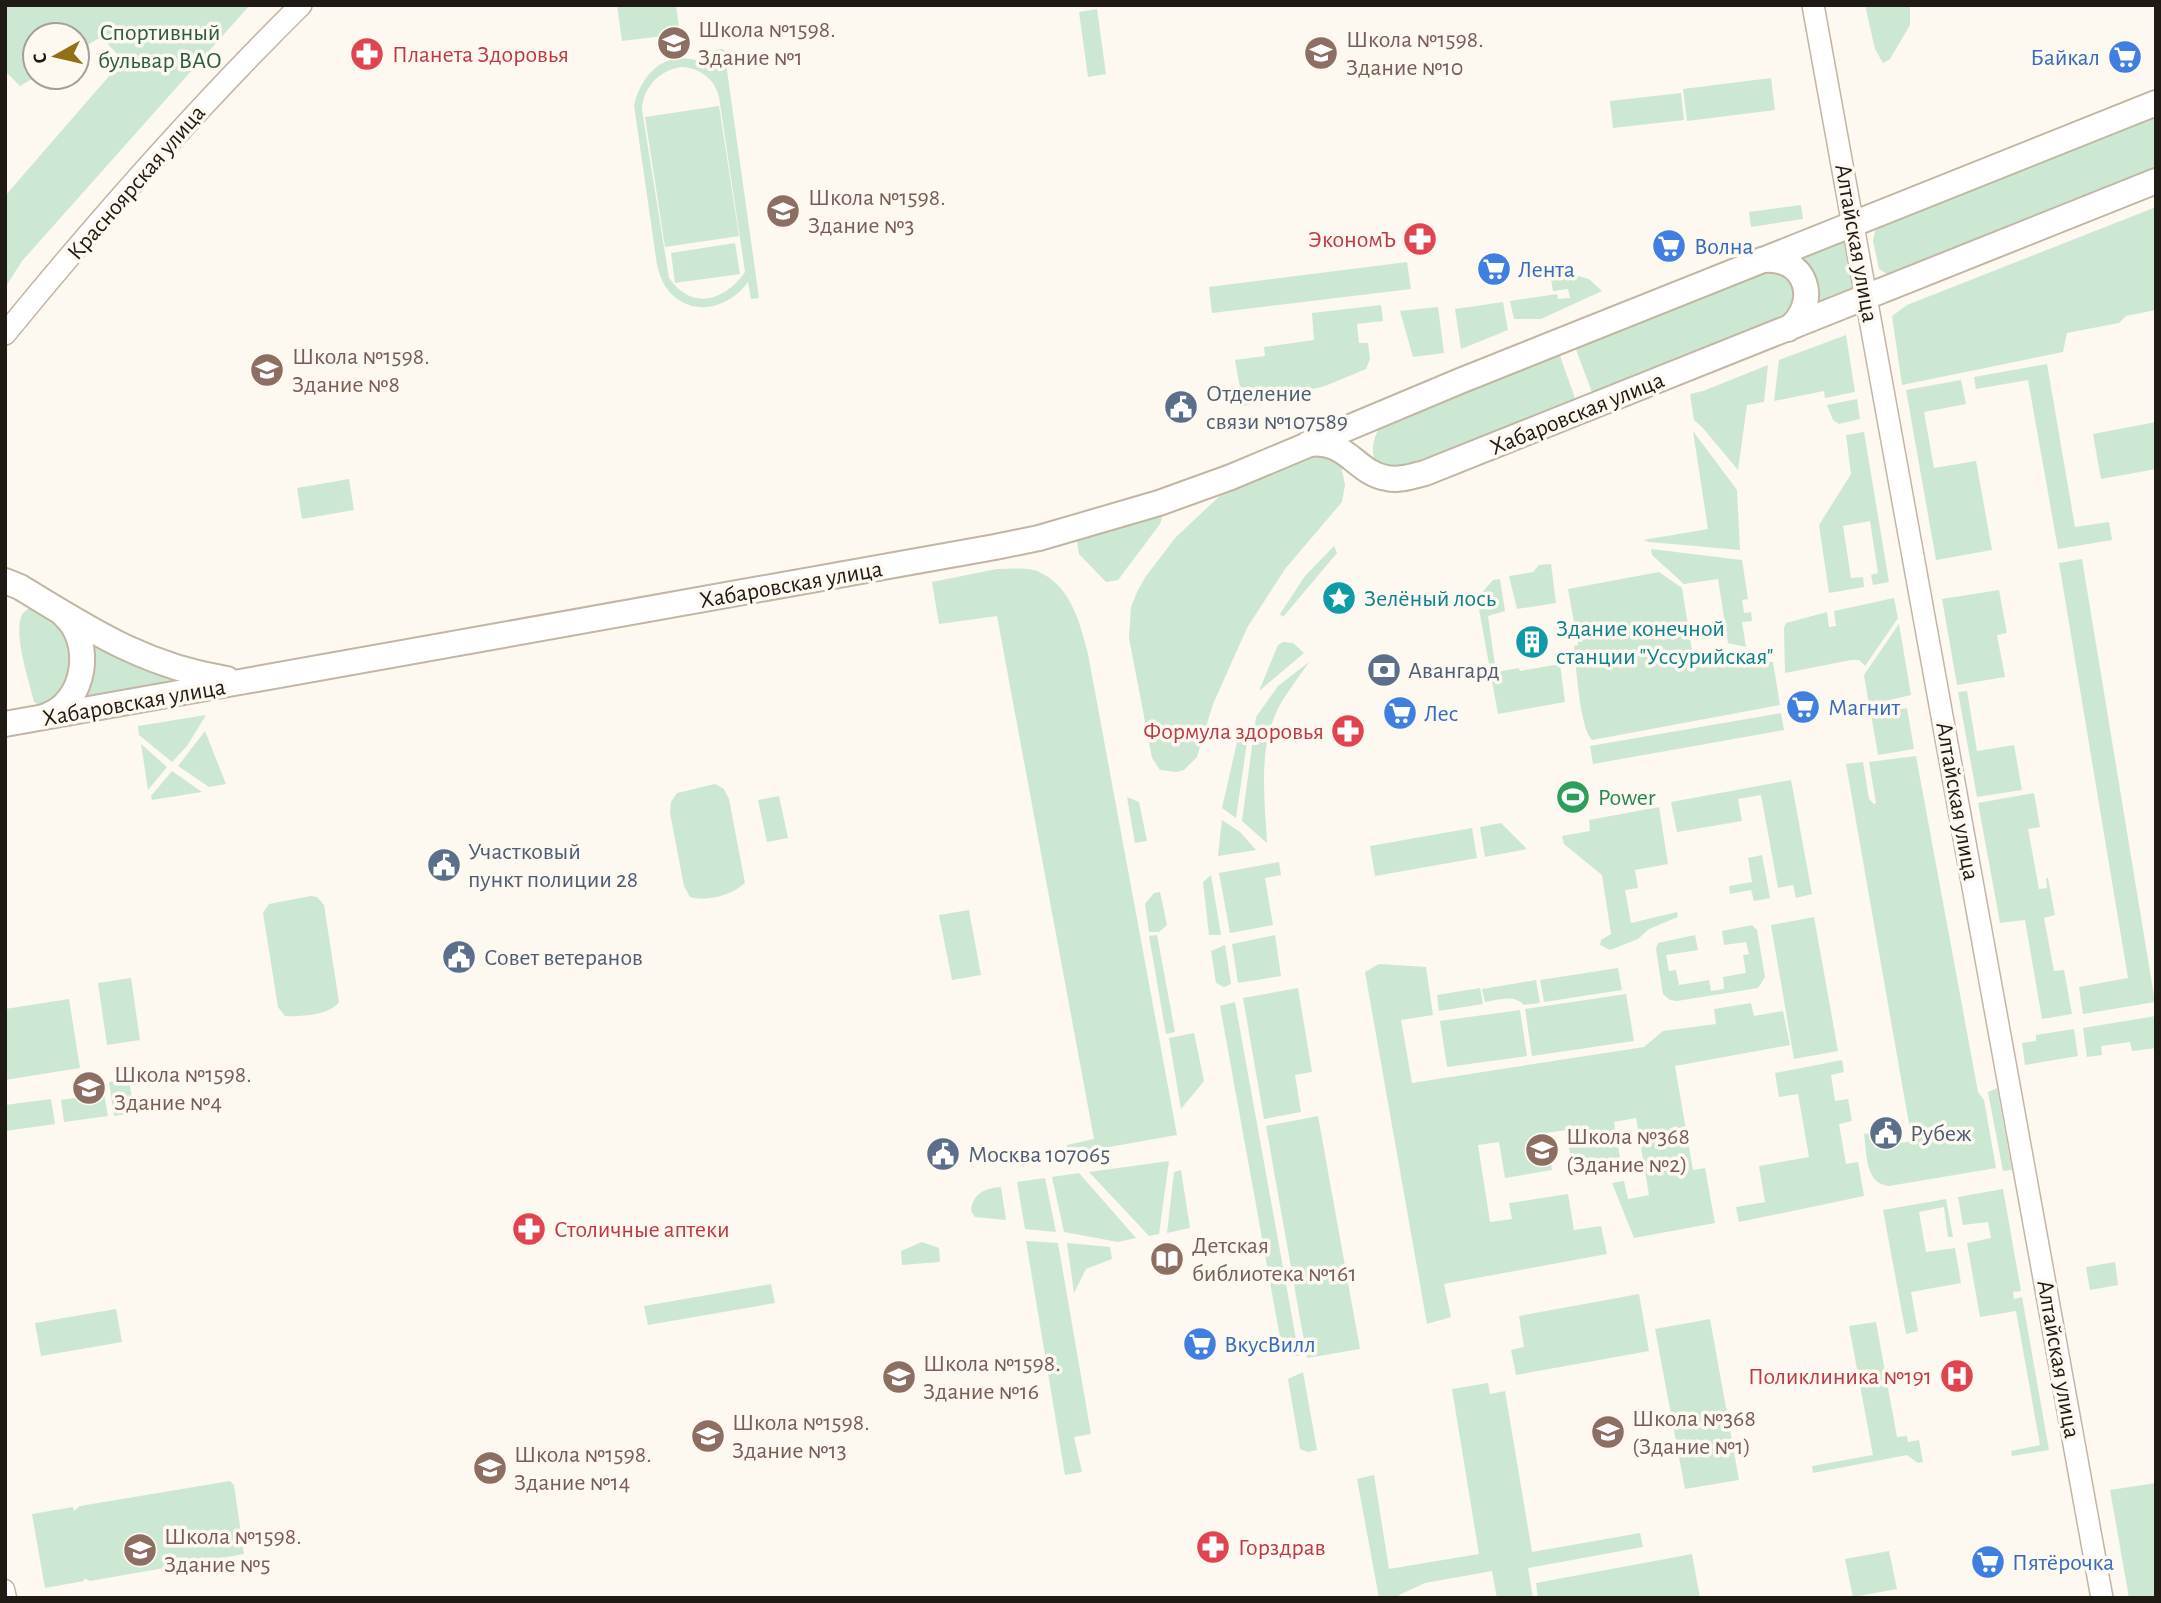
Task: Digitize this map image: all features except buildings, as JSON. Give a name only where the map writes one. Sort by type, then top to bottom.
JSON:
[{"type":"main road","name":"Хабаровская улица","points":[[5,724],[262,680],[1039,538],[1159,503],[1231,477],[1381,414],[2156,103]]},
{"type":"main road","name":"Хабаровская улица","points":[[1307,444],[1332,444],[1374,474],[1386,478],[1397,479],[1425,473],[2156,181]]},
{"type":"main road","points":[[1762,260],[1786,261],[1802,278],[1806,302],[1803,313],[1787,329]]},
{"type":"main road","points":[[1366,467],[1361,455],[1364,429],[1381,414]]},
{"type":"main road","name":"Хабаровская улица","points":[[10,581],[128,650],[173,667],[224,678],[262,680]]},
{"type":"main road","points":[[39,718],[54,713],[67,703],[76,690],[81,673],[82,647],[77,631],[59,610]]},
{"type":"street","name":"Красноярская улица","points":[[5,334],[165,146],[301,5]]},
{"type":"street","name":"Алтайская улица","points":[[1813,5],[2102,1598]]},
{"type":"street","points":[[5,1589],[7,1598]]},
{"type":"green space","name":"Спортивный бульвар ВАО","points":[[5,5],[250,5],[22,261],[5,288],[5,196],[123,60],[101,37],[91,43],[91,21],[21,21],[21,85],[5,71]]},
{"type":"green space","points":[[617,5],[676,5],[680,34],[622,41]]},
{"type":"green space","points":[[1865,5],[1910,5],[1910,25],[1890,59],[1883,63],[1875,49]]},
{"type":"green space","points":[[1097,9],[1106,74],[1088,77],[1079,12]]},
{"type":"green space","points":[[724,49],[759,298],[751,299],[748,282],[730,299],[707,307],[696,307],[674,296],[659,273],[634,105],[646,78],[664,62],[688,59],[716,69],[714,50]],"holes":[[[681,67],[706,76],[719,97],[745,272],[728,290],[708,298],[688,295],[669,278],[642,110],[645,95],[653,82],[665,72]]]},
{"type":"green space","points":[[1771,78],[1775,110],[1687,121],[1683,89]]},
{"type":"green space","points":[[1681,93],[1684,120],[1613,128],[1610,101]]},
{"type":"green space","points":[[719,106],[739,236],[665,247],[645,117]]},
{"type":"green space","points":[[2156,113],[2156,169],[1890,276],[1879,269],[1873,241],[1876,227]]},
{"type":"green space","points":[[1801,205],[1803,219],[1751,227],[1749,212]]},
{"type":"green space","points":[[2156,207],[2156,310],[2126,316],[2119,323],[2067,333],[2063,352],[1902,385],[1892,316],[1907,305]]},
{"type":"green space","points":[[1842,240],[1846,245],[1853,288],[1849,293],[1817,306],[1814,275],[1803,255]]},
{"type":"green space","points":[[735,243],[740,274],[675,283],[671,253]]},
{"type":"green space","points":[[1407,262],[1411,289],[1212,313],[1209,287]]},
{"type":"green space","points":[[1772,270],[1788,276],[1796,290],[1790,314],[1593,395],[1575,347],[1763,271]]},
{"type":"green space","points":[[1579,276],[1589,279],[1602,291],[1541,319],[1514,319],[1510,301],[1557,294],[1558,299],[1570,298],[1568,289],[1553,291],[1551,279]]},
{"type":"green space","points":[[1503,302],[1508,330],[1461,349],[1455,309]]},
{"type":"green space","points":[[1381,305],[1383,321],[1357,324],[1359,343],[1368,343],[1370,359],[1366,369],[1325,386],[1243,406],[1235,360],[1265,356],[1264,347],[1314,340],[1312,313]]},
{"type":"green space","points":[[1438,307],[1444,353],[1413,357],[1400,311]]},
{"type":"green space","points":[[1846,335],[1855,392],[1825,398],[1824,391],[1774,401],[1779,360]]},
{"type":"green space","points":[[1559,353],[1576,401],[1408,471],[1387,469],[1375,460],[1374,442],[1381,425]]},
{"type":"green space","points":[[2047,364],[2075,527],[2109,522],[2112,540],[2058,549],[2028,380],[1976,389],[1974,377]]},
{"type":"green space","points":[[1768,365],[1764,402],[1747,405],[1738,470],[1694,420],[1690,394]]},
{"type":"green space","points":[[1961,380],[1966,404],[1924,412],[1934,468],[1976,461],[1992,550],[1936,560],[1906,390]]},
{"type":"green space","points":[[1857,399],[1860,419],[1839,424],[1833,420],[1827,405]]},
{"type":"green space","points":[[2156,422],[2156,469],[2101,479],[2093,434]]},
{"type":"green space","points":[[1693,431],[1737,490],[1740,550],[1643,540],[1708,529]]},
{"type":"green space","points":[[1864,432],[1889,582],[1873,585],[1871,575],[1878,573],[1870,521],[1843,526],[1851,578],[1863,577],[1864,587],[1829,593],[1819,525],[1851,474],[1846,435]]},
{"type":"green space","points":[[1320,451],[1341,465],[1345,485],[1342,502],[1285,569],[1247,628],[1213,704],[1197,757],[1184,770],[1160,770],[1152,758],[1129,638],[1131,607],[1137,592],[1176,537],[1223,493]]},
{"type":"green space","points":[[349,479],[354,510],[302,519],[297,488]]},
{"type":"green space","points":[[1159,515],[1162,518],[1160,524],[1118,580],[1106,582],[1079,554],[1077,542],[1080,537]]},
{"type":"green space","points":[[1334,546],[1337,553],[1283,617],[1280,614],[1305,576]]},
{"type":"green space","points":[[1651,549],[1742,560],[1748,599],[1742,600],[1744,613],[1751,612],[1752,621],[1742,622],[1746,647],[1728,643],[1718,579],[1684,584],[1652,555]]},
{"type":"green space","points":[[2082,559],[2155,1002],[2083,1014],[2079,987],[2128,978],[2059,563]]},
{"type":"green space","points":[[1551,564],[1556,603],[1517,609],[1509,576],[1533,572],[1539,565]]},
{"type":"green space","points":[[997,569],[1032,570],[1049,577],[1066,595],[1081,630],[1088,654],[1177,1135],[1069,1154],[1067,1145],[1094,1139],[997,616],[939,624],[932,582]]},
{"type":"green space","points":[[1659,572],[1682,588],[1694,663],[1728,659],[1773,662],[1780,705],[1592,740],[1584,723],[1579,696],[1574,646],[1578,645],[1568,589]]},
{"type":"green space","points":[[1500,579],[1505,611],[1488,616],[1496,672],[1560,664],[1565,702],[1498,714],[1477,598],[1493,580]]},
{"type":"green space","points":[[1999,590],[2007,633],[1997,635],[2005,677],[1957,685],[1942,599]]},
{"type":"green space","points":[[1894,598],[1898,618],[1865,666],[1859,660],[1851,660],[1785,673],[1786,623],[1827,612],[1829,627],[1836,626],[1834,611]]},
{"type":"green space","points":[[34,606],[60,627],[68,641],[70,652],[68,674],[63,684],[49,700],[39,705],[34,702],[19,636],[22,615]]},
{"type":"green space","points":[[1899,624],[1911,695],[1869,705],[1864,675]]},
{"type":"green space","points":[[1283,642],[1293,643],[1304,653],[1259,691],[1278,645]]},
{"type":"green space","points":[[94,646],[181,680],[85,696],[91,648]]},
{"type":"green space","points":[[1309,662],[1283,700],[1270,728],[1264,777],[1267,843],[1242,821],[1256,717],[1278,686]]},
{"type":"green space","points":[[1967,691],[1977,751],[2014,745],[2022,790],[1977,797],[1958,692]]},
{"type":"green space","points":[[1907,708],[1914,749],[1878,755],[1871,714]]},
{"type":"green space","points":[[1781,713],[1784,730],[1593,764],[1590,746]]},
{"type":"green space","points":[[206,715],[187,746],[172,762],[139,735],[138,726]]},
{"type":"green space","points":[[1249,728],[1236,818],[1222,808],[1237,742]]},
{"type":"green space","points":[[205,731],[226,784],[209,787],[178,766]]},
{"type":"green space","points":[[141,744],[167,767],[148,790]]},
{"type":"green space","points":[[1916,756],[1978,1092],[1984,1100],[1996,1168],[1889,1186],[1875,1180],[1871,1174],[1864,1134],[1872,1133],[1875,1148],[1912,1141],[1846,764],[1863,762],[1869,799],[1874,804],[1876,803],[1869,762]]},
{"type":"green space","points":[[172,771],[202,792],[152,800],[151,796]]},
{"type":"green space","points":[[1791,780],[1812,894],[1796,898],[1793,885],[1778,888],[1761,795],[1738,799],[1742,821],[1677,832],[1671,802]]},
{"type":"green space","points":[[715,784],[724,789],[729,799],[745,883],[719,896],[704,899],[690,897],[684,886],[670,813],[671,802],[677,793]]},
{"type":"green space","points":[[2034,793],[2040,827],[2028,829],[2039,889],[2047,888],[2048,878],[2055,915],[2044,918],[2054,971],[2064,970],[2072,1014],[2042,1019],[2025,920],[2000,923],[1978,803]]},
{"type":"green space","points":[[779,796],[788,838],[767,842],[758,800]]},
{"type":"green space","points":[[1127,797],[1139,802],[1147,841],[1135,843]]},
{"type":"green space","points":[[1659,807],[1668,864],[1635,870],[1638,888],[1625,890],[1631,923],[1677,912],[1678,917],[1649,929],[1638,939],[1610,950],[1600,945],[1601,940],[1611,934],[1602,875],[1564,844],[1562,836],[1590,831],[1589,820]]},
{"type":"green space","points":[[1222,820],[1240,832],[1256,850],[1218,856]]},
{"type":"green space","points":[[1501,823],[1527,849],[1485,857],[1480,827]]},
{"type":"green space","points":[[1472,828],[1477,858],[1375,876],[1370,846]]},
{"type":"green space","points":[[1762,855],[1770,898],[1754,901],[1751,890],[1730,894],[1729,886],[1752,882],[1748,858]]},
{"type":"green space","points":[[1279,862],[1281,875],[1265,878],[1273,925],[1230,933],[1219,873]]},
{"type":"green space","points":[[1211,875],[1221,935],[1209,935],[1203,882]]},
{"type":"green space","points":[[1160,892],[1167,925],[1159,932],[1149,932],[1145,904],[1154,893]]},
{"type":"green space","points":[[317,897],[324,905],[339,1002],[322,1012],[285,1016],[278,1007],[263,913],[269,904]]},
{"type":"green space","points":[[969,910],[981,975],[952,980],[939,915]]},
{"type":"green space","points":[[1814,917],[1838,1051],[1794,1059],[1771,925]]},
{"type":"green space","points":[[1752,925],[1757,930],[1765,977],[1758,988],[1677,1001],[1670,1000],[1663,994],[1656,949],[1658,943],[1695,935],[1698,950],[1666,955],[1669,971],[1676,970],[1679,985],[1709,980],[1711,991],[1724,989],[1723,977],[1746,973],[1743,955],[1749,954],[1746,942],[1724,945],[1722,931]]},
{"type":"green space","points":[[1157,935],[1175,1032],[1166,1034],[1149,936]]},
{"type":"green space","points":[[1275,935],[1281,976],[1238,983],[1232,944]]},
{"type":"green space","points":[[1225,945],[1231,984],[1224,987],[1216,983],[1211,951]]},
{"type":"green space","points":[[1379,964],[1426,967],[1433,1015],[1401,1020],[1412,1083],[1644,1047],[1663,1031],[1716,1024],[1714,1009],[1751,1003],[1754,1016],[1783,1011],[1790,1045],[1675,1066],[1693,1170],[1705,1168],[1715,1223],[1634,1238],[1612,1183],[1624,1181],[1628,1199],[1649,1195],[1636,1118],[1614,1122],[1620,1158],[1572,1166],[1566,1130],[1546,1133],[1552,1170],[1505,1178],[1499,1142],[1478,1145],[1490,1222],[1512,1219],[1509,1203],[1568,1194],[1574,1230],[1601,1226],[1607,1254],[1444,1284],[1451,1317],[1427,1324],[1365,972]]},
{"type":"green space","points":[[1618,968],[1622,990],[1544,1002],[1540,980]]},
{"type":"green space","points":[[131,978],[140,1040],[107,1045],[98,983]]},
{"type":"green space","points":[[1536,980],[1540,1003],[1524,1005],[1511,999],[1485,1002],[1482,989]]},
{"type":"green space","points":[[1298,988],[1312,1072],[1295,1075],[1301,1112],[1264,1119],[1243,998]]},
{"type":"green space","points":[[1480,988],[1483,1004],[1439,1011],[1437,995]]},
{"type":"green space","points":[[1626,994],[1634,1041],[1532,1056],[1525,1009]]},
{"type":"green space","points":[[69,999],[80,1068],[5,1080],[5,1009]]},
{"type":"green space","points":[[1235,1002],[1299,1356],[1283,1354],[1220,1006]]},
{"type":"green space","points":[[1520,1010],[1527,1056],[1447,1067],[1440,1021]]},
{"type":"green space","points":[[2156,1016],[2156,1048],[2132,1051],[2130,1042],[2101,1046],[2102,1055],[2087,1057],[2083,1028]]},
{"type":"green space","points":[[2074,1029],[2078,1056],[2025,1065],[2022,1043],[2036,1041],[2036,1035]]},
{"type":"green space","points":[[1194,1033],[1204,1081],[1181,1109],[1169,1038]]},
{"type":"green space","points":[[1842,1060],[1844,1072],[1831,1075],[1835,1101],[1848,1099],[1852,1121],[1839,1124],[1846,1164],[1858,1162],[1864,1196],[1739,1222],[1736,1207],[1765,1202],[1759,1166],[1809,1157],[1798,1094],[1779,1097],[1775,1073]]},
{"type":"green space","points":[[129,1079],[134,1113],[114,1116],[109,1082]]},
{"type":"green space","points":[[1997,1088],[2012,1170],[2003,1171],[1988,1092]]},
{"type":"green space","points":[[104,1094],[108,1116],[64,1122],[61,1100]]},
{"type":"green space","points":[[51,1099],[55,1124],[5,1131],[5,1105]]},
{"type":"green space","points":[[1318,1116],[1360,1349],[1307,1358],[1266,1126]]},
{"type":"green space","points":[[1169,1161],[1159,1234],[1149,1236],[1089,1172]]},
{"type":"green space","points":[[1181,1170],[1190,1228],[1167,1233],[1174,1172]]},
{"type":"green space","points":[[1079,1173],[1136,1238],[1118,1242],[1064,1232],[1052,1177]]},
{"type":"green space","points":[[1045,1178],[1056,1232],[1025,1229],[1017,1182]]},
{"type":"green space","points":[[1001,1187],[1006,1220],[975,1217],[971,1211],[977,1196]]},
{"type":"green space","points":[[2003,1189],[2021,1291],[2013,1292],[2014,1299],[2022,1297],[2049,1450],[2012,1456],[2011,1451],[2040,1445],[2016,1311],[1980,1317],[1967,1243],[1991,1238],[1988,1222],[1963,1225],[1958,1197]]},
{"type":"green space","points":[[1946,1199],[1953,1237],[1948,1237],[1944,1207],[1919,1212],[1926,1252],[1955,1248],[1961,1283],[1911,1292],[1918,1331],[1906,1334],[1883,1210]]},
{"type":"green space","points":[[1026,1241],[1058,1243],[1091,1434],[1074,1437],[1082,1472],[1065,1475]]},
{"type":"green space","points":[[922,1242],[939,1248],[940,1262],[902,1265],[901,1251]]},
{"type":"green space","points":[[1067,1243],[1110,1247],[1112,1259],[1086,1269],[1074,1293]]},
{"type":"green space","points":[[2115,1262],[2118,1285],[2090,1290],[2086,1267]]},
{"type":"green space","points":[[771,1284],[775,1303],[648,1325],[644,1306]]},
{"type":"green space","points":[[1639,1294],[1649,1351],[1516,1375],[1511,1350],[1524,1347],[1519,1316]]},
{"type":"green space","points":[[116,1309],[122,1342],[41,1356],[35,1323]]},
{"type":"green space","points":[[1710,1319],[1739,1480],[1685,1489],[1655,1329]]},
{"type":"green space","points":[[1876,1322],[1897,1437],[1907,1436],[1908,1442],[1919,1440],[1923,1462],[1918,1463],[1907,1455],[1813,1473],[1812,1466],[1873,1455],[1849,1326]]},
{"type":"green space","points":[[1303,1372],[1317,1450],[1308,1452],[1300,1449],[1288,1379]]},
{"type":"green space","points":[[1488,1383],[1490,1394],[1505,1391],[1532,1552],[1640,1533],[1643,1547],[1528,1568],[1533,1598],[1497,1598],[1492,1571],[1425,1583],[1399,1595],[1400,1598],[1379,1598],[1357,1479],[1374,1475],[1389,1569],[1479,1554],[1452,1389]]},
{"type":"green space","name":"Школа №1598. Здание №5","points":[[230,1481],[234,1485],[244,1554],[90,1581],[84,1578],[84,1581],[45,1588],[32,1514],[73,1507],[74,1511],[80,1506]]},
{"type":"green space","points":[[2156,1483],[2156,1598],[2129,1598],[2110,1490]]},
{"type":"green space","points":[[1889,1551],[1897,1589],[1853,1597],[1845,1559]]},
{"type":"green space","points":[[1692,1554],[1700,1598],[1538,1598],[1536,1583]]},
{"type":"place","name":"Школа №1598. Здание №1","points":[[674,43]]},
{"type":"place","name":"Школа №1598. Здание №10","points":[[1321,53]]},
{"type":"place","name":"Планета Здоровья","points":[[367,54]]},
{"type":"place","name":"Байкал","points":[[2125,57]]},
{"type":"place","name":"Школа №1598. Здание №3","points":[[783,211]]},
{"type":"place","name":"ЭкономЪ","points":[[1420,239]]},
{"type":"place","name":"Волна","points":[[1669,246]]},
{"type":"place","name":"Лента","points":[[1494,269]]},
{"type":"place","name":"Школа №1598. Здание №8","points":[[267,370]]},
{"type":"place","name":"Отделение связи №107589","points":[[1181,407]]},
{"type":"place","name":"Зелёный лось","points":[[1339,598]]},
{"type":"place","name":"Здание конечной станции \"Уссурийская\"","points":[[1532,642]]},
{"type":"place","name":"Авангард","points":[[1384,670]]},
{"type":"place","name":"Магнит","points":[[1803,707]]},
{"type":"place","name":"Лес","points":[[1400,713]]},
{"type":"place","name":"Формула здоровья","points":[[1348,731]]},
{"type":"place","name":"Power","points":[[1573,797]]},
{"type":"place","name":"Участковый пункт полиции 28","points":[[444,865]]},
{"type":"place","name":"Совет ветеранов","points":[[459,957]]},
{"type":"place","name":"Школа №1598. Здание №4","points":[[89,1088]]},
{"type":"place","name":"Рубеж","points":[[1886,1133]]},
{"type":"place","name":"Школа №368 (Здание №2)","points":[[1542,1150]]},
{"type":"place","name":"Москва 107065","points":[[943,1154]]},
{"type":"place","name":"Столичные аптеки","points":[[529,1229]]},
{"type":"place","name":"Детская библиотека №161","points":[[1167,1259]]},
{"type":"place","name":"ВкусВилл","points":[[1200,1344]]},
{"type":"place","name":"Поликлиника №191","points":[[1957,1376]]},
{"type":"place","name":"Школа №1598. Здание №16","points":[[899,1377]]},
{"type":"place","name":"Школа №368 (Здание №1)","points":[[1608,1432]]},
{"type":"place","name":"Школа №1598. Здание №13","points":[[708,1436]]},
{"type":"place","name":"Школа №1598. Здание №14","points":[[490,1468]]},
{"type":"place","name":"Горздрав","points":[[1213,1547]]},
{"type":"place","name":"Школа №1598. Здание №5","points":[[140,1550]]},
{"type":"place","name":"Пятёрочка","points":[[1988,1562]]}]
